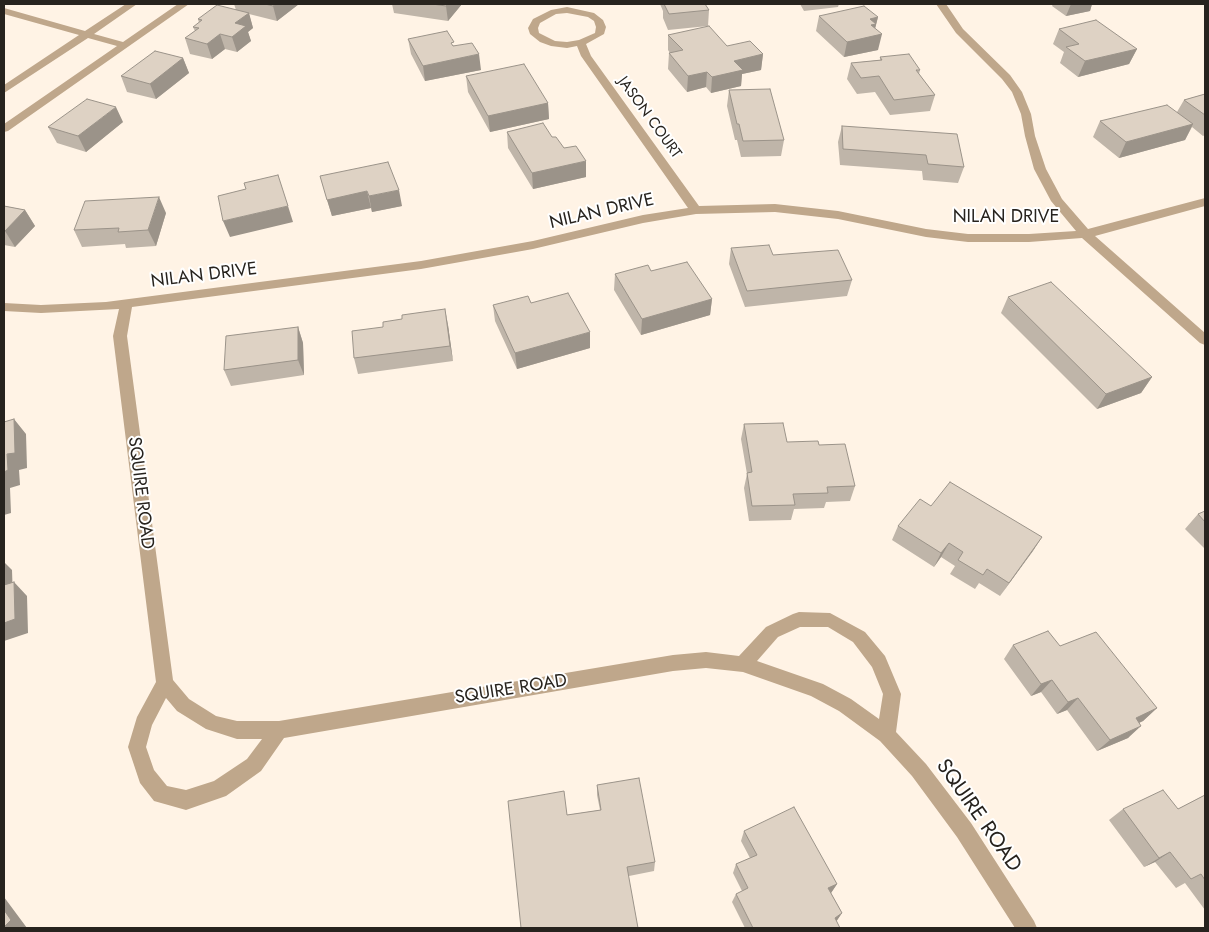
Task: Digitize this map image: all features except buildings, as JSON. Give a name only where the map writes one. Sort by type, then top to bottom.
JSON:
[{"type":"street","points":[[4,90],[132,4]]},
{"type":"street","points":[[4,129],[184,4]]},
{"type":"street","points":[[941,4],[958,31],[1006,77],[1016,92],[1026,114],[1030,136],[1040,169],[1057,201],[1085,234],[1205,340]]},
{"type":"street","points":[[4,11],[123,45]]},
{"type":"street","points":[[580,11],[598,20],[601,27],[599,34],[580,43],[554,44],[543,40],[535,34],[533,28],[536,21],[554,12],[580,11]]},
{"type":"street","name":"JASON COURT","points":[[580,43],[586,56],[696,210]]},
{"type":"street","name":"NILAN DRIVE","points":[[4,307],[40,309],[126,304],[421,265],[533,245],[643,219],[696,210],[775,208],[838,215],[926,233],[968,238],[1029,238],[1085,234],[1125,225],[1205,202]]},
{"type":"street","name":"SQUIRE ROAD","points":[[126,304],[120,336],[164,683],[183,705],[212,723],[237,730],[279,730],[673,663],[706,660],[744,664],[817,690],[846,705],[886,736],[919,770],[964,830],[1027,928]]},
{"type":"street","points":[[744,664],[772,632],[798,619],[830,620],[859,637],[879,662],[892,694],[886,736]]},
{"type":"street","points":[[164,683],[143,723],[137,748],[147,776],[161,794],[186,800],[219,789],[254,765],[279,730]]}]
